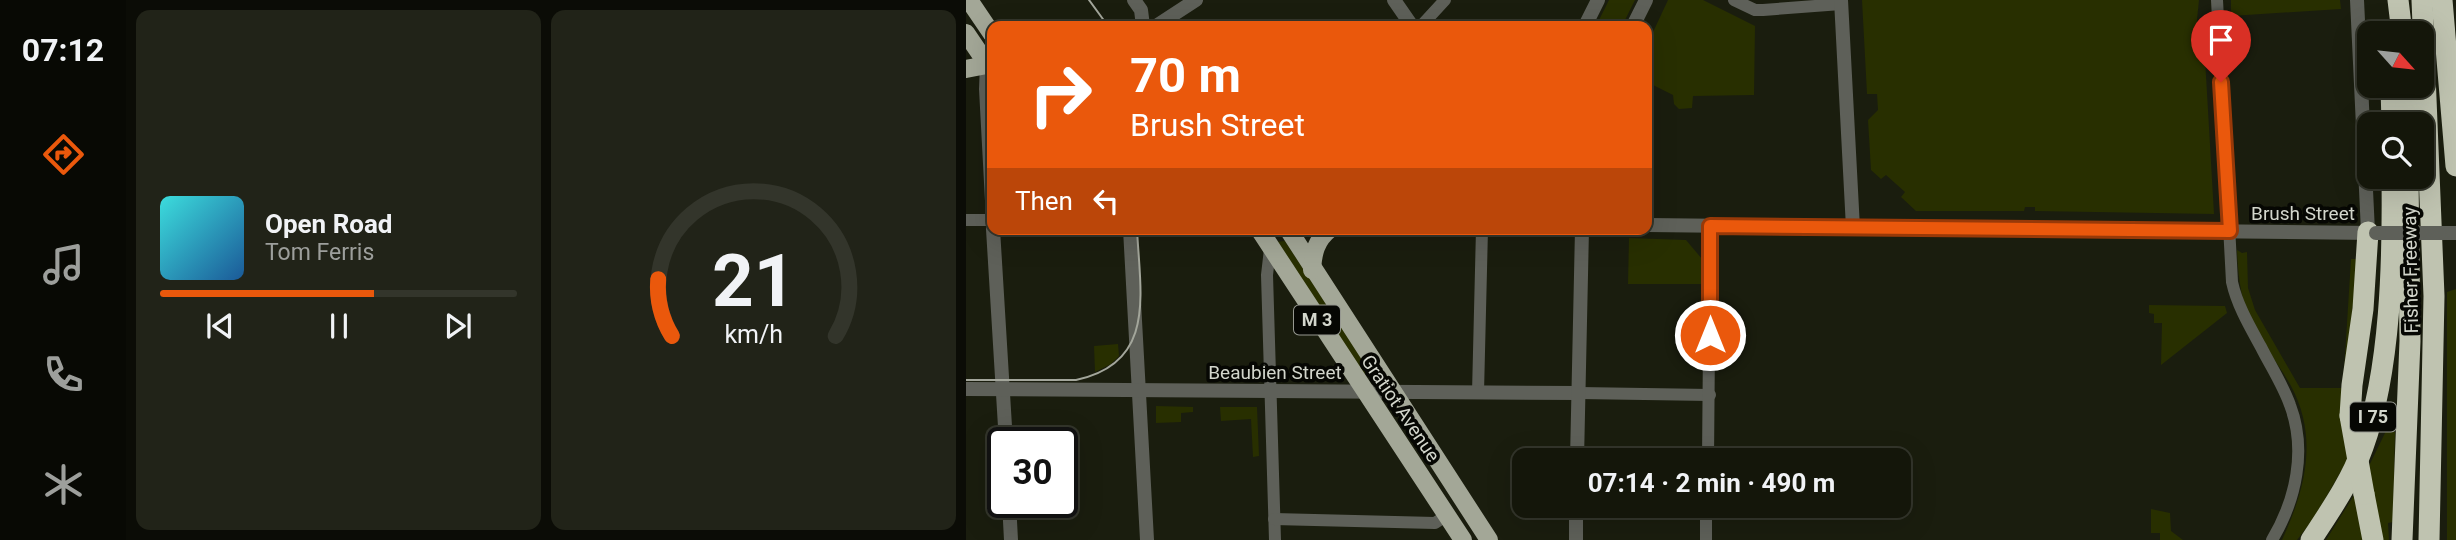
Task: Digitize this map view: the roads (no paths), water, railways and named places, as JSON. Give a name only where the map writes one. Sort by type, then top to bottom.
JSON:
[{"type":"highway","points":[[2390,0],[2391,21]]},
{"type":"highway","points":[[2399,0],[2401,21]]},
{"type":"highway","name":"Fisher Freeway","points":[[2422,0],[2434,307],[2429,540]]},
{"type":"highway","points":[[2442,0],[2456,166]]},
{"type":"highway","name":"I 75","points":[[2311,540],[2348,480],[2374,413],[2384,357],[2392,189]]},
{"type":"highway","name":"Fisher Freeway","points":[[2402,540],[2410,341],[2408,189]]},
{"type":"highway","points":[[2372,232],[2350,416],[2373,540]]},
{"type":"main road","points":[[968,0],[987,27]]},
{"type":"main road","points":[[966,33],[987,58]]},
{"type":"main road","points":[[966,69],[987,62]]},
{"type":"main road","name":"Gratiot Avenue","points":[[1262,235],[1463,540]]},
{"type":"main road","name":"Gratiot Avenue","points":[[1292,235],[1489,540]]},
{"type":"main road","points":[[1312,270],[1313,252],[1322,235]]},
{"type":"street","points":[[1134,0],[1141,10],[1142,21]]},
{"type":"street","points":[[1164,21],[1196,0]]},
{"type":"street","points":[[1394,0],[1409,21]]},
{"type":"street","points":[[1426,21],[1445,0]]},
{"type":"street","points":[[1588,21],[1598,0]]},
{"type":"street","points":[[1636,21],[1646,0]]},
{"type":"street","points":[[1734,0],[1755,10],[1841,2],[1853,228]]},
{"type":"street","points":[[2217,0],[2234,289],[2290,403],[2297,432],[2298,461],[2295,483],[2284,516],[2272,540]]},
{"type":"street","points":[[2357,0],[2372,232]]},
{"type":"street","points":[[987,82],[987,108]]},
{"type":"street","points":[[966,220],[987,220]]},
{"type":"street","name":"Brush Street","points":[[1652,225],[2456,233]]},
{"type":"street","points":[[1708,448],[1710,226]]},
{"type":"street","points":[[993,235],[1005,427]]},
{"type":"street","points":[[1130,235],[1147,540]]},
{"type":"street","points":[[1478,393],[1482,235]]},
{"type":"street","points":[[1577,448],[1582,235]]},
{"type":"street","points":[[1270,249],[1267,275],[1275,540]]},
{"type":"street","name":"Beaubien Street","points":[[966,389],[1710,395]]},
{"type":"street","points":[[1274,519],[1434,523],[1447,515]]},
{"type":"street","points":[[1010,518],[1011,540]]},
{"type":"street","points":[[1576,518],[1576,540]]},
{"type":"street","points":[[1706,518],[1706,540]]},
{"type":"tram line","points":[[1089,0],[1104,21]]},
{"type":"tram line","points":[[966,380],[1076,380],[1102,371],[1120,358],[1132,342],[1138,322],[1140,277],[1137,235]]}]
